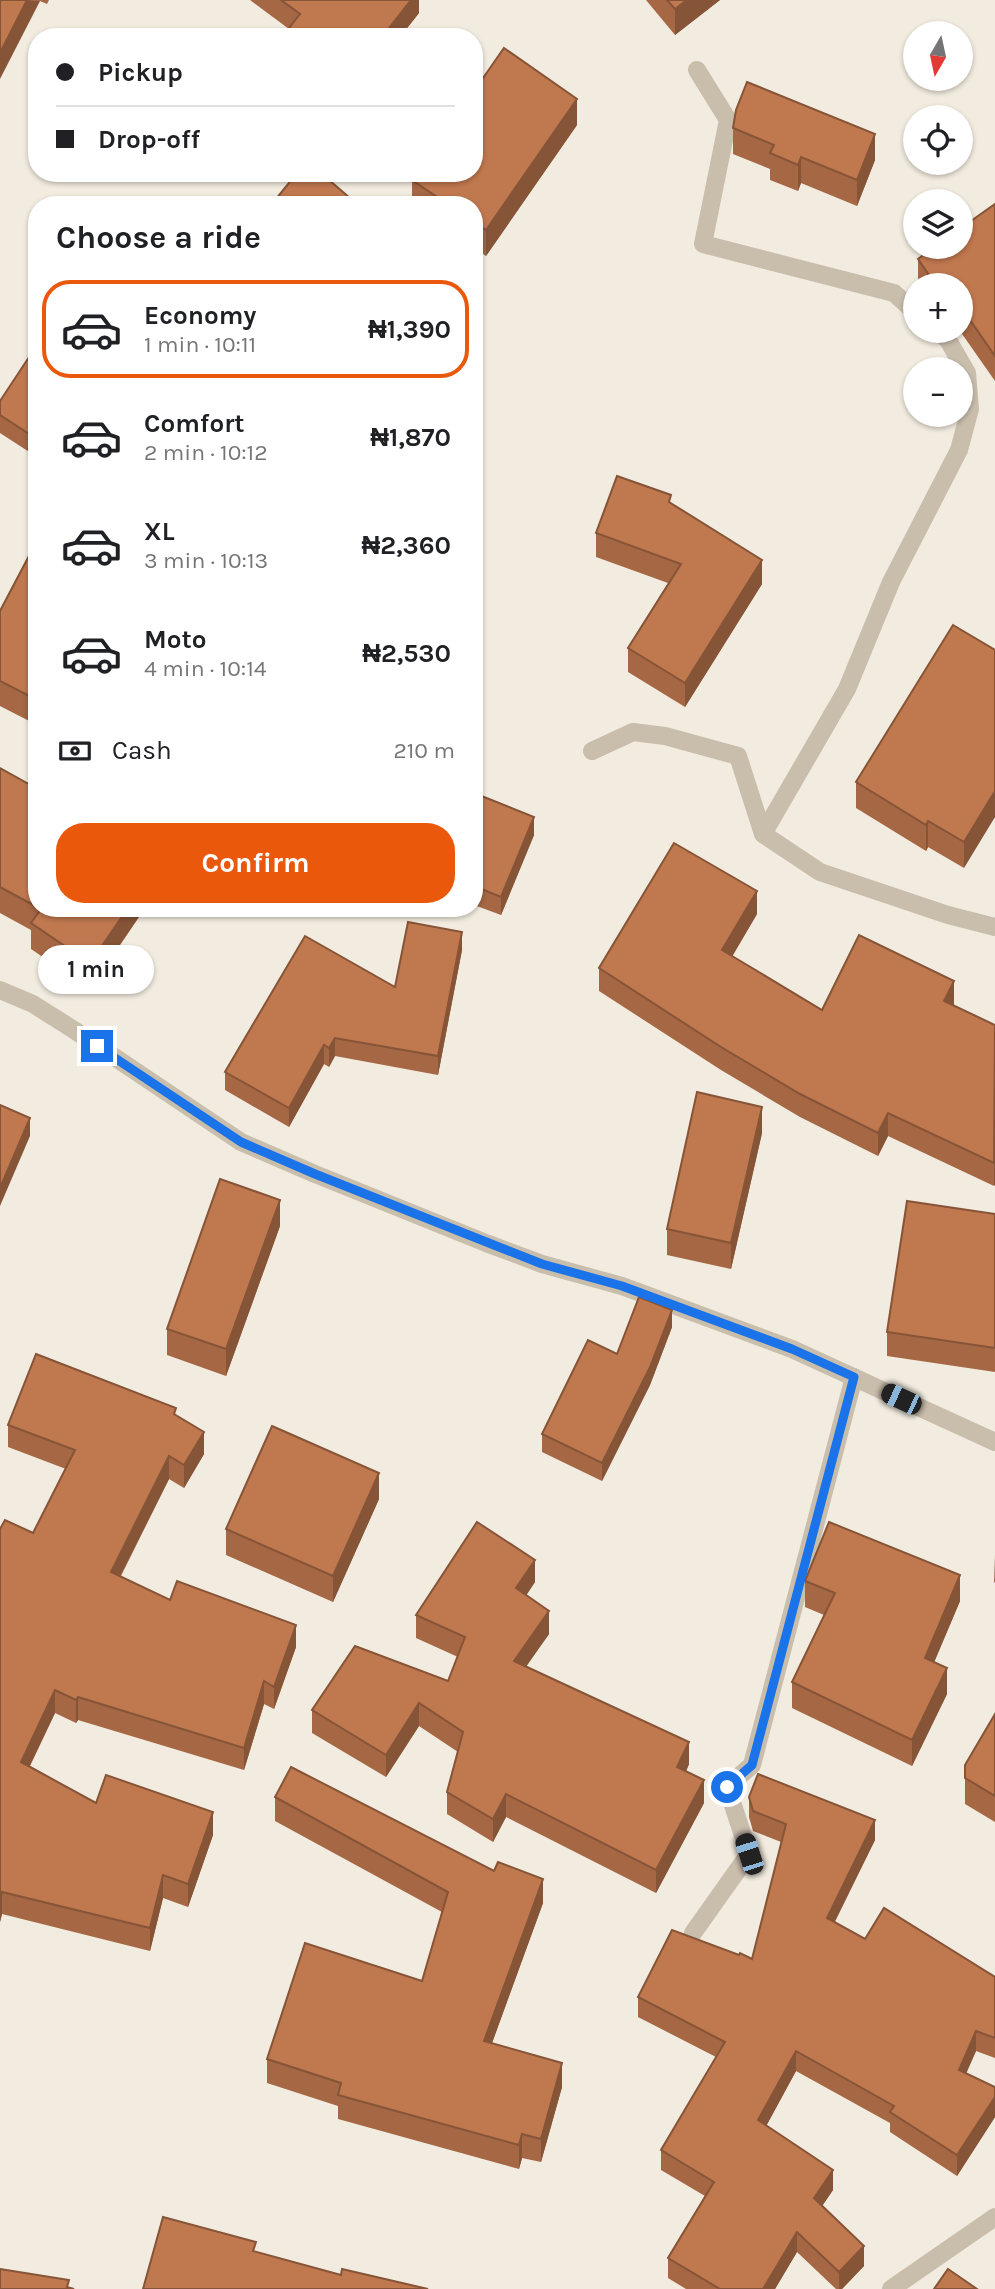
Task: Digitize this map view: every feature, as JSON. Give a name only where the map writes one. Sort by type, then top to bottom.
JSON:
[{"type":"street","points":[[697,70],[728,120],[703,244],[894,293],[903,301]]},
{"type":"street","points":[[763,834],[847,689],[891,582],[958,450],[971,408],[967,373],[950,343]]},
{"type":"street","points":[[592,751],[633,732],[665,736],[738,756],[763,834],[820,872],[948,915],[995,927]]},
{"type":"street","points":[[0,990],[33,1004],[75,1030],[241,1142],[486,1244],[542,1264],[635,1290],[792,1349],[995,1442]]},
{"type":"street","points":[[693,1933],[749,1854],[727,1787],[752,1765],[854,1377]]},
{"type":"street","points":[[891,2289],[995,2217]]},
{"type":"building","points":[[0,0],[27,0],[0,53]]},
{"type":"building","points":[[281,0],[411,0],[389,28],[289,28],[300,14]]},
{"type":"building","points":[[667,0],[687,0],[675,9]]},
{"type":"building","points":[[504,48],[577,99],[486,230],[483,228],[483,196],[436,196],[415,182],[483,182],[483,78]]},
{"type":"building","points":[[747,82],[875,134],[857,180],[801,157],[798,165],[770,153],[774,145],[733,128],[736,110]]},
{"type":"building","points":[[290,182],[331,182],[348,196],[278,196]]},
{"type":"building","points":[[995,204],[995,356],[973,324],[973,273],[928,273],[918,259],[973,259],[973,220]]},
{"type":"building","points":[[28,359],[28,433],[0,415],[0,401]]},
{"type":"building","points":[[617,476],[671,495],[669,502],[762,560],[685,683],[628,648],[681,564],[596,533]]},
{"type":"building","points":[[28,558],[28,695],[0,681],[0,611]]},
{"type":"building","points":[[953,625],[995,650],[995,791],[964,842],[928,821],[926,825],[856,782]]},
{"type":"building","points":[[0,768],[28,784],[28,902],[0,887]]},
{"type":"building","points":[[483,797],[534,817],[501,897],[483,890]]},
{"type":"building","points":[[674,843],[757,891],[722,950],[822,1010],[859,935],[954,981],[944,1001],[995,1025],[994,1163],[888,1113],[878,1133],[800,1094],[721,1047],[599,968]]},
{"type":"building","points":[[35,917],[122,917],[90,963],[31,923]]},
{"type":"building","points":[[408,922],[462,932],[438,1056],[335,1038],[329,1048],[324,1045],[289,1108],[225,1072],[305,936],[395,987]]},
{"type":"building","points":[[697,1092],[762,1107],[731,1243],[667,1229]]},
{"type":"building","points":[[0,1105],[30,1118],[0,1188]]},
{"type":"building","points":[[220,1179],[280,1200],[226,1349],[167,1329]]},
{"type":"building","points":[[907,1201],[995,1214],[995,1348],[887,1332]]},
{"type":"building","points":[[639,1297],[672,1310],[650,1367],[602,1463],[542,1434],[588,1340],[617,1354]]},
{"type":"building","points":[[36,1354],[176,1408],[174,1414],[204,1432],[184,1465],[169,1456],[111,1572],[170,1600],[177,1581],[296,1625],[274,1687],[264,1681],[244,1748],[78,1697],[76,1700],[55,1690],[21,1762],[96,1803],[106,1775],[213,1812],[188,1884],[163,1875],[150,1928],[2,1892],[0,1899],[0,1529],[5,1520],[33,1533],[75,1450],[8,1425]]},
{"type":"building","points":[[272,1426],[379,1473],[333,1576],[226,1529]]},
{"type":"building","points":[[477,1522],[535,1560],[516,1588],[549,1611],[514,1661],[689,1742],[677,1767],[704,1780],[656,1870],[506,1794],[493,1819],[447,1792],[463,1732],[419,1703],[386,1755],[312,1710],[355,1646],[448,1681],[465,1637],[416,1615]]},
{"type":"building","points":[[829,1522],[960,1575],[925,1658],[947,1668],[912,1740],[792,1682],[835,1593],[805,1581]]},
{"type":"building","points":[[995,1714],[995,1796],[965,1778],[965,1765]]},
{"type":"building","points":[[291,1767],[494,1871],[498,1862],[543,1879],[484,2041],[562,2063],[541,2139],[522,2134],[519,2145],[338,2095],[341,2083],[267,2059],[305,1943],[422,1981],[448,1892],[275,1797]]},
{"type":"building","points":[[758,1774],[875,1820],[827,1918],[865,1939],[884,1908],[995,1977],[995,2038],[976,2031],[959,2070],[995,2087],[995,2097],[957,2155],[890,2112],[894,2106],[796,2051],[758,2120],[833,2170],[814,2198],[864,2246],[839,2272],[797,2232],[763,2289],[720,2289],[668,2258],[714,2182],[661,2150],[725,2042],[638,1997],[672,1930],[752,1959],[786,1824],[753,1811],[749,1797]]},
{"type":"building","points":[[163,2217],[256,2242],[253,2251],[341,2275],[342,2269],[428,2289],[143,2289]]},
{"type":"building","points":[[0,2269],[69,2280],[67,2287],[74,2289],[0,2289]]},
{"type":"building","points":[[948,2269],[977,2289],[934,2289]]},
{"type":"route","points":[[97,1046],[241,1142],[486,1244],[542,1264],[622,1286],[792,1349],[854,1377],[752,1765],[727,1787]]}]
